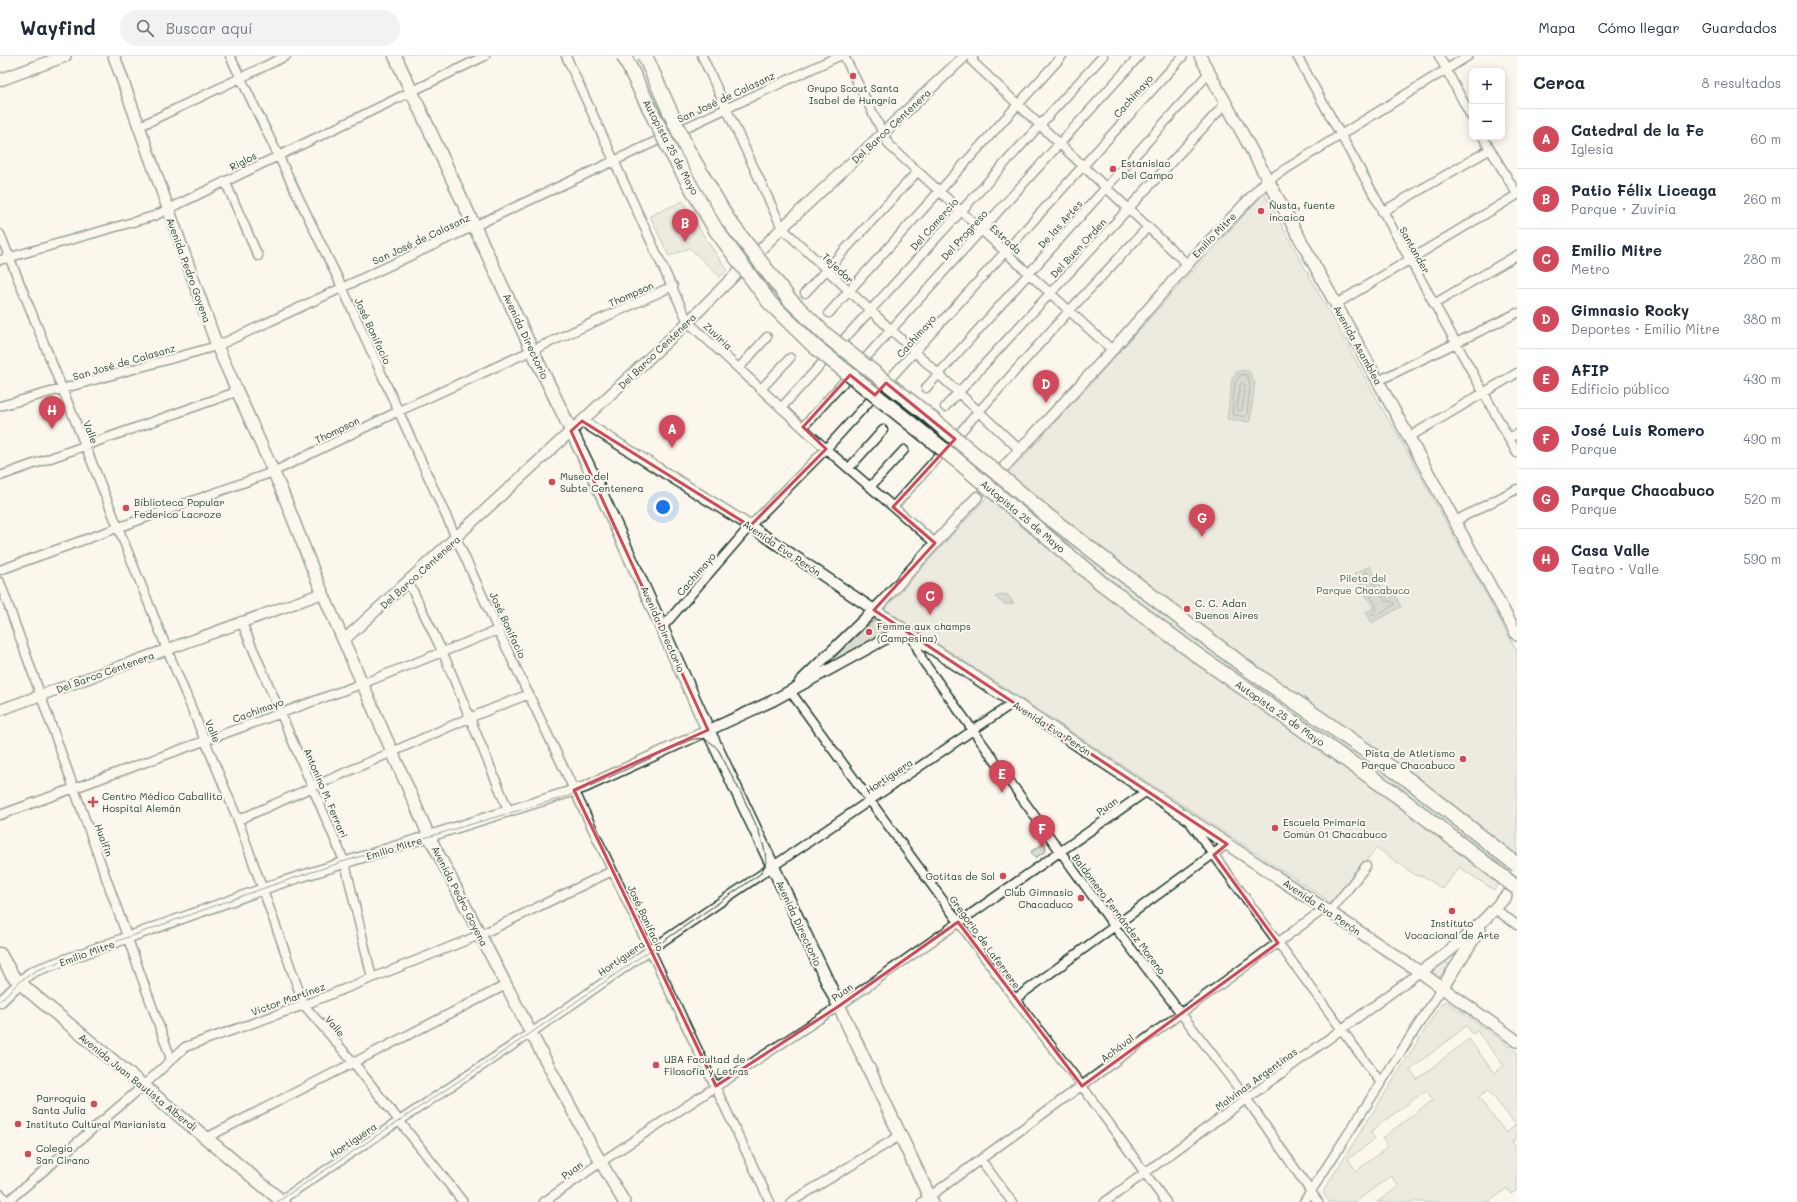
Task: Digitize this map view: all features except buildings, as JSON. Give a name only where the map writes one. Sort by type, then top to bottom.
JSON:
[{"type":"highway","name":"Autopista 25 de Mayo","points":[[624,56],[670,150],[716,230],[770,303],[814,346],[959,462],[1100,582],[1197,655],[1398,796],[1511,892]]},
{"type":"highway","name":"Autopista 25 de Mayo","points":[[645,56],[687,149],[728,220],[789,299],[826,335],[925,413],[1044,512],[1192,627],[1248,669],[1410,781],[1517,865]]},
{"type":"main road","points":[[0,80],[65,56]]},
{"type":"main road","name":"Avenida Pedro Goyena","points":[[114,56],[216,346],[274,476],[278,493],[308,567],[317,580],[364,683],[430,836],[531,1033],[624,1202]]},
{"type":"main road","name":"Avenida Directorio","points":[[395,56],[532,350],[596,482],[708,730],[900,1135],[928,1200]]},
{"type":"main road","name":"Avenida Asamblea","points":[[1200,56],[1454,521],[1516,631]]},
{"type":"main road","name":"Avenida Eva Perón","points":[[874,610],[1420,972],[1517,1041]]},
{"type":"main road","points":[[1442,988],[1486,920],[1511,892]]},
{"type":"main road","points":[[1420,972],[1442,957],[1486,920]]},
{"type":"main road","name":"Avenida Juan Bautista Alberdi","points":[[0,954],[12,975],[20,983],[142,1087],[281,1201]]},
{"type":"main road","points":[[1442,957],[1451,960],[1454,969]]},
{"type":"main road","points":[[0,1196],[6,1202]]},
{"type":"street","name":"José Bonifacio","points":[[230,56],[279,154],[342,287],[498,630],[770,1202]]},
{"type":"street","points":[[138,127],[286,56]]},
{"type":"street","name":"Riglos","points":[[0,260],[154,216],[279,154],[485,56]]},
{"type":"street","name":"Zuviría","points":[[566,56],[673,286],[688,322],[826,449],[935,543]]},
{"type":"street","name":"Tejedor","points":[[702,56],[782,228],[1020,450]]},
{"type":"street","name":"San José de Calasanz","points":[[0,406],[216,346],[839,56]]},
{"type":"street","name":"Estrada","points":[[844,56],[889,145],[959,211],[1112,350]]},
{"type":"street","name":"Del Barco Centenera","points":[[344,640],[409,583],[688,322],[782,228],[965,56]]},
{"type":"street","points":[[973,56],[973,62],[1017,105],[1187,264]]},
{"type":"street","points":[[829,313],[1062,56]]},
{"type":"street","name":"Del Comercio","points":[[781,408],[959,211],[1102,56]]},
{"type":"street","name":"Del Progreso","points":[[803,427],[1139,56]]},
{"type":"street","name":"Cachimayo","points":[[662,628],[750,526],[826,449],[1183,56]]},
{"type":"street","name":"Santander","points":[[1297,56],[1382,212],[1517,453]]},
{"type":"street","points":[[1439,56],[1469,112]]},
{"type":"street","name":"Emilio Mitre","points":[[1004,466],[1112,350],[1187,264],[1268,180],[1468,56]]},
{"type":"street","name":"De las Artes","points":[[926,388],[1209,74]]},
{"type":"street","name":"Del Buen Orden","points":[[945,407],[1226,103]]},
{"type":"street","points":[[1336,304],[1410,261],[1517,195],[1485,140]]},
{"type":"street","points":[[1382,212],[1490,150]]},
{"type":"street","points":[[805,294],[917,172]]},
{"type":"street","points":[[225,181],[258,256]]},
{"type":"street","points":[[893,506],[1069,311],[1148,227]]},
{"type":"street","name":"Valle","points":[[0,234],[64,389],[85,446],[167,650],[206,740],[238,820],[264,889],[304,1005],[353,1062],[463,1202]]},
{"type":"street","points":[[1434,304],[1517,256]]},
{"type":"street","name":"Thompson","points":[[0,570],[274,476],[399,411],[673,286]]},
{"type":"street","points":[[1378,381],[1517,313]]},
{"type":"street","points":[[739,368],[767,337]]},
{"type":"street","points":[[761,389],[790,358]]},
{"type":"street","points":[[1409,437],[1517,373]]},
{"type":"street","points":[[0,476],[236,392]]},
{"type":"street","name":"Avenida Eva Perón","points":[[582,421],[750,526],[874,610]]},
{"type":"street","points":[[849,468],[883,430]]},
{"type":"street","points":[[1508,438],[1517,434]]},
{"type":"street","points":[[870,487],[904,450]]},
{"type":"street","points":[[1454,521],[1517,489]]},
{"type":"street","name":"Emilio Mitre","points":[[790,691],[874,610],[977,497]]},
{"type":"street","name":"Hualfin","points":[[0,582],[171,1059]]},
{"type":"street","points":[[409,583],[443,653],[509,812]]},
{"type":"street","name":"Del Barco Centenera","points":[[0,710],[167,650],[241,621],[323,593]]},
{"type":"street","name":"Antonino M. Ferrari","points":[[241,621],[345,863],[372,978]]},
{"type":"street","name":"Cachimayo","points":[[0,815],[364,683],[498,630]]},
{"type":"street","name":"Emilio Mitre","points":[[0,1002],[33,972],[264,889],[574,790],[708,730],[790,691],[907,632]]},
{"type":"street","name":"Baldomero Fernández Moreno","points":[[907,632],[923,662],[1114,926],[1246,1098],[1318,1202]]},
{"type":"street","name":"Gregorio de Laferrere","points":[[790,691],[958,922],[1146,1172],[1166,1202]]},
{"type":"street","points":[[238,820],[312,786],[469,718],[529,694]]},
{"type":"street","name":"Hortiguera","points":[[281,1201],[531,1033],[650,950],[1014,703]]},
{"type":"street","name":"Puan","points":[[544,1202],[601,1162],[839,1006],[1147,791]]},
{"type":"street","points":[[1185,816],[1381,1083]]},
{"type":"street","points":[[1015,999],[1214,855],[1227,844]]},
{"type":"street","name":"Achával","points":[[928,1200],[1180,1013],[1327,910],[1366,866]]},
{"type":"street","name":"Víctor Martínez","points":[[6,1202],[142,1087],[185,1047],[304,1005],[480,935],[612,871]]},
{"type":"street","points":[[1495,909],[1517,925]]},
{"type":"street","name":"Malvinas Argentinas","points":[[1105,1202],[1420,972]]},
{"type":"street","points":[[206,1138],[506,985]]},
{"type":"street","points":[[1304,1202],[1442,988]]},
{"type":"street","points":[[791,1202],[900,1135]]},
{"type":"street","points":[[981,1160],[1012,1202]]},
{"type":"highlighted area","points":[[850,375],[875,395],[886,383],[955,439],[893,507],[935,543],[874,610],[1227,844],[1214,855],[1278,943],[1082,1086],[958,922],[839,1006],[716,1086],[574,790],[708,730],[571,431],[582,421],[750,526],[826,449],[803,427]]},
{"type":"green space","name":"Pileta del Parque Chacabuco","points":[[1264,193],[1517,651],[1517,859],[1494,890],[1459,867],[1443,889],[1423,876],[1415,875],[1377,848],[1332,903],[885,609]]},
{"type":"green space","points":[[683,201],[727,270],[720,277],[690,248],[669,256],[650,216]]},
{"type":"green space","points":[[876,619],[879,619],[888,626],[888,633],[800,684]]},
{"type":"green space","points":[[1045,842],[1046,851],[1035,858],[1031,852]]},
{"type":"green space","points":[[1444,961],[1449,964],[1449,967],[1438,978],[1431,971]]},
{"type":"green space","points":[[1446,1001],[1517,1052],[1517,1138],[1512,1142],[1517,1149],[1517,1190],[1511,1194],[1507,1188],[1489,1202],[1377,1202],[1399,1186],[1391,1176],[1355,1202],[1329,1202],[1324,1194],[1325,1188],[1442,1003]],"holes":[[[1466,1026],[1473,1034],[1477,1031],[1504,1066],[1494,1073],[1469,1039],[1417,1079],[1410,1070]],[[1426,1090],[1433,1100],[1382,1138],[1388,1147],[1356,1171],[1348,1159],[1375,1139],[1370,1132]],[[1488,1090],[1516,1125],[1506,1133],[1478,1097]]]},
{"type":"water","points":[[1242,370],[1250,372],[1253,381],[1255,382],[1250,422],[1227,419],[1232,378],[1234,378],[1236,372]]},
{"type":"water","points":[[1370,566],[1388,599],[1395,595],[1401,607],[1372,623],[1366,612],[1373,608],[1354,574]]},
{"type":"water","points":[[1002,594],[1008,595],[1014,603],[1005,605],[995,597]]},
{"type":"tunnel","points":[[977,497],[1002,469]]},
{"type":"tram line","points":[[0,1001],[19,982],[37,970],[264,888],[345,861],[568,796],[690,740],[703,739],[713,744],[719,751],[739,790],[760,836],[766,860],[760,874],[531,1033],[277,1202]]},
{"type":"place","name":"Grupo Scout Santa Isabel de Hungría","points":[[853,76]]},
{"type":"place","name":"Estanislao Del Campo","points":[[1113,169]]},
{"type":"place","name":"Ñusta, fuente incaica","points":[[1261,211]]},
{"type":"place","name":"Patio Félix Liceaga","points":[[685,242]]},
{"type":"place","name":"Gimnasio Rocky","points":[[1046,403]]},
{"type":"place","name":"Casa Valle","points":[[52,429]]},
{"type":"place","name":"Catedral de la Fe","points":[[672,448]]},
{"type":"place","name":"Museo del Subte Centenera","points":[[552,482]]},
{"type":"place","name":"Biblioteca Popular Federico Lacroze","points":[[126,508]]},
{"type":"place","name":"Parque Chacabuco","points":[[1202,537]]},
{"type":"place","name":"C. C. Adan Buenos Aires","points":[[1187,609]]},
{"type":"place","name":"Emilio Mitre","points":[[930,615]]},
{"type":"place","name":"Femme aux champs (Campesina)","points":[[869,632]]},
{"type":"place","name":"Pista de Atletismo Parque Chacabuco","points":[[1463,759]]},
{"type":"place","name":"AFIP","points":[[1002,793]]},
{"type":"place","name":"Centro Médico Caballito Hospital Alemán","points":[[93,802]]},
{"type":"place","name":"Escuela Primaria Común 01 Chacabuco","points":[[1275,828]]},
{"type":"place","name":"José Luis Romero","points":[[1042,848]]},
{"type":"place","name":"Gotitas de Sol","points":[[1003,876]]},
{"type":"place","name":"Club Gimnasio Chacaduco","points":[[1081,898]]},
{"type":"place","name":"Instituto Vocacional de Arte","points":[[1452,911]]},
{"type":"place","name":"UBA Facultad de Filosofía y Letras","points":[[656,1065]]},
{"type":"place","name":"Parroquia Santa Julia","points":[[94,1104]]},
{"type":"place","name":"Instituto Cultural Marianista","points":[[18,1124]]},
{"type":"place","name":"Colegio San Cirano","points":[[28,1154]]}]
